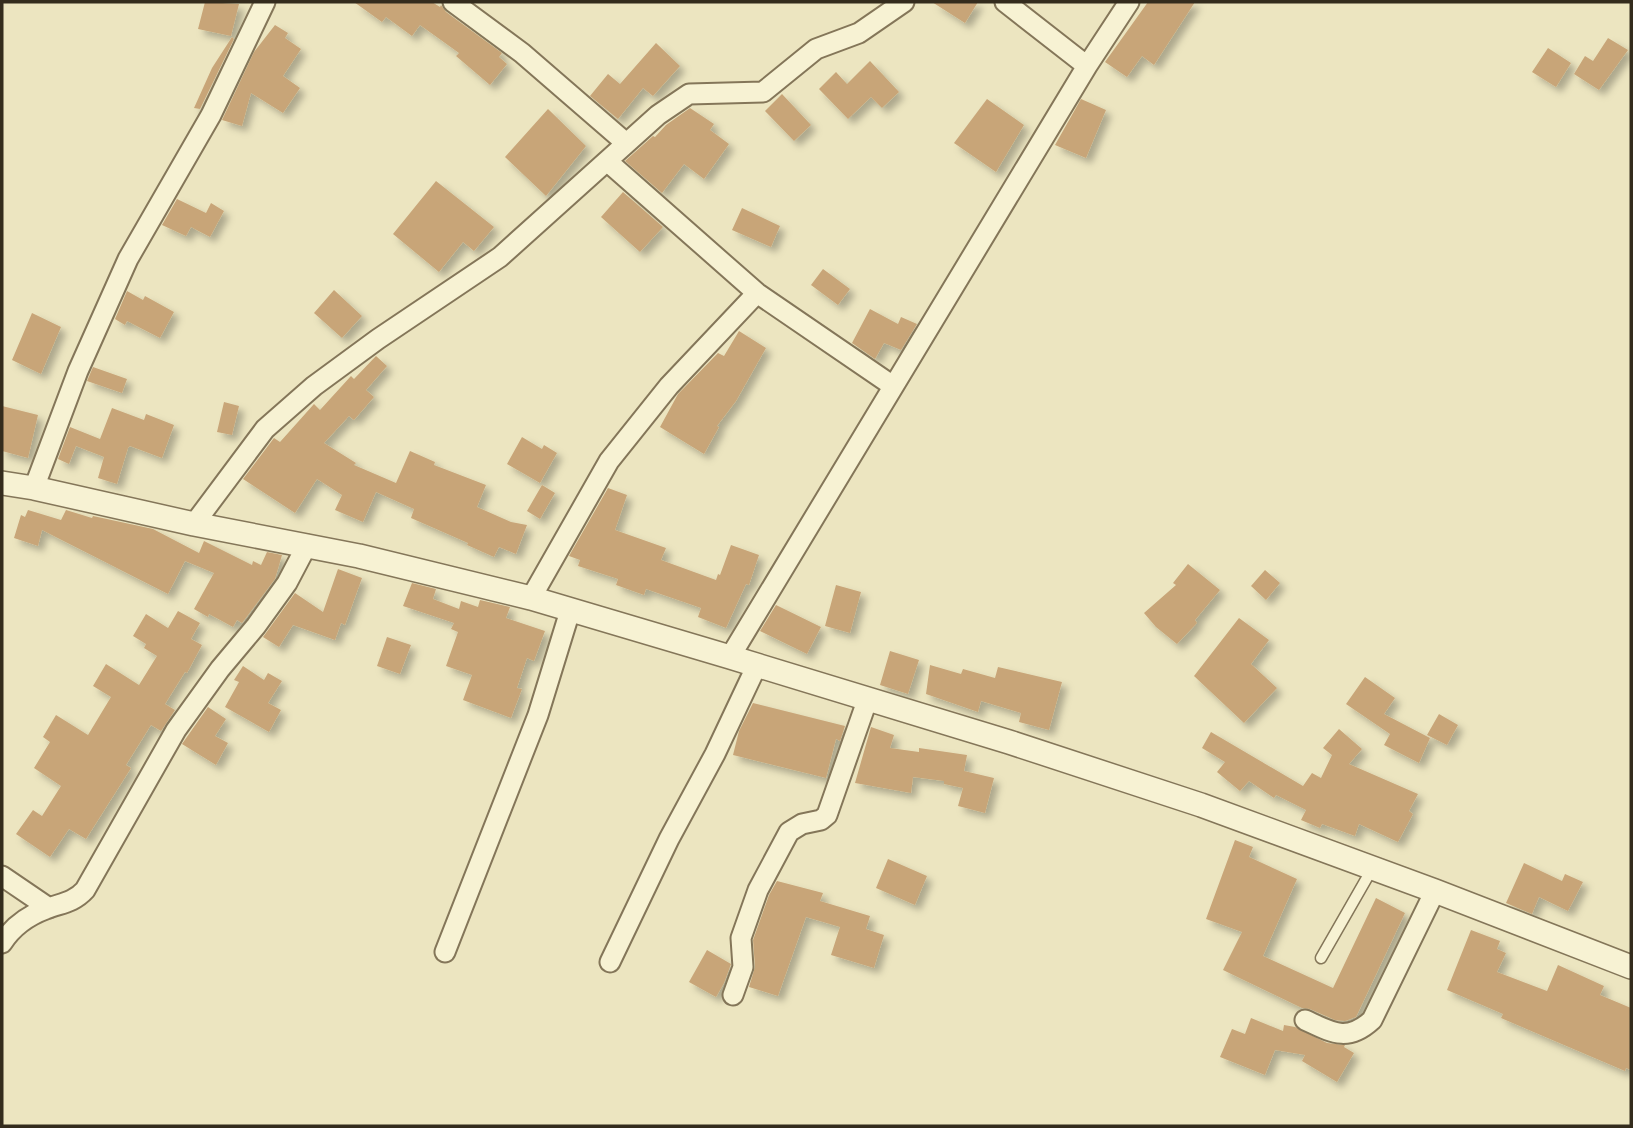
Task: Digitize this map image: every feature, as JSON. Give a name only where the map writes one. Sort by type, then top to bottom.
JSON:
[{"type":"street","points":[[34,488],[78,371],[128,259],[211,115],[265,2]]},
{"type":"street","points":[[453,2],[522,53],[626,143]]},
{"type":"street","points":[[194,524],[265,429],[335,370],[500,257],[658,115],[689,94],[763,92],[816,49],[859,33],[904,2]]},
{"type":"street","points":[[1005,2],[1087,66]]},
{"type":"street","points":[[730,657],[1087,66],[1129,2]]},
{"type":"street","points":[[607,161],[757,293],[893,386]]},
{"type":"street","points":[[531,598],[609,461],[669,386],[757,293]]},
{"type":"street","points":[[2,483],[307,545],[531,598],[757,665],[1201,805],[1631,967]]},
{"type":"street","points":[[2,943],[19,923],[49,908],[71,902],[85,890],[176,730],[279,593],[307,545]]},
{"type":"street","points":[[445,952],[538,715],[570,611]]},
{"type":"street","points":[[610,962],[757,665]]},
{"type":"street","points":[[733,995],[743,967],[741,938],[758,890],[789,832],[802,824],[821,820],[827,815],[867,698]]},
{"type":"street","points":[[2,876],[49,908]]},
{"type":"street","points":[[1305,1020],[1333,1033],[1343,1034],[1353,1033],[1372,1020],[1435,891]]},
{"type":"lane","points":[[1321,958],[1372,869]]},
{"type":"building","points":[[205,2],[239,4],[231,36],[198,29]]},
{"type":"building","points":[[354,2],[432,2],[440,7],[441,5],[446,12],[502,53],[499,57],[507,64],[490,85],[456,56],[459,53],[420,25],[412,36],[386,17],[382,22]]},
{"type":"building","points":[[932,2],[978,2],[965,23]]},
{"type":"building","points":[[1148,2],[1195,2],[1154,65],[1142,56],[1127,77],[1105,62]]},
{"type":"building","points":[[275,25],[288,33],[285,38],[301,49],[283,76],[300,88],[283,113],[251,93],[242,126],[222,120],[254,52]]},
{"type":"building","points":[[232,37],[234,39],[200,109],[194,108],[212,68]]},
{"type":"building","points":[[1608,38],[1628,50],[1599,90],[1574,74],[1585,56],[1593,61]]},
{"type":"building","points":[[656,43],[680,66],[653,96],[643,88],[618,119],[590,96],[608,74],[620,84]]},
{"type":"building","points":[[1548,48],[1571,63],[1556,87],[1532,72]]},
{"type":"building","points":[[870,61],[899,92],[882,108],[871,97],[848,119],[819,89],[836,72],[847,84]]},
{"type":"building","points":[[782,94],[811,125],[794,141],[765,111]]},
{"type":"building","points":[[987,99],[1024,125],[996,172],[954,143]]},
{"type":"building","points":[[1081,99],[1106,110],[1086,158],[1055,145]]},
{"type":"building","points":[[690,108],[714,124],[710,130],[729,144],[704,179],[684,164],[662,193],[625,161]]},
{"type":"building","points":[[548,109],[586,146],[546,196],[505,157]]},
{"type":"building","points":[[436,181],[494,227],[474,251],[463,242],[439,272],[393,234]]},
{"type":"building","points":[[623,192],[663,227],[640,252],[601,217]]},
{"type":"building","points":[[177,199],[206,213],[211,203],[224,211],[210,237],[191,227],[186,236],[162,225]]},
{"type":"building","points":[[742,208],[780,226],[771,247],[732,230]]},
{"type":"building","points":[[823,269],[850,289],[838,305],[811,285]]},
{"type":"building","points":[[334,290],[362,316],[342,338],[314,313]]},
{"type":"building","points":[[127,291],[143,300],[145,296],[174,312],[160,338],[127,321],[125,325],[115,319]]},
{"type":"building","points":[[870,309],[898,324],[901,317],[917,324],[901,350],[884,343],[875,359],[852,343]]},
{"type":"building","points":[[32,313],[61,327],[41,374],[12,360]]},
{"type":"building","points":[[739,331],[766,348],[736,401],[717,426],[719,427],[704,454],[660,427],[678,394],[718,353],[724,356]]},
{"type":"building","points":[[376,356],[387,366],[366,390],[374,397],[354,420],[349,416],[324,443],[356,463],[354,465],[396,483],[410,451],[435,462],[434,465],[486,485],[477,507],[511,522],[527,525],[516,554],[499,547],[494,557],[411,518],[414,509],[376,492],[363,522],[335,510],[342,495],[317,479],[295,513],[243,479],[274,438],[280,442],[314,404],[320,410],[351,376],[354,379]]},
{"type":"building","points":[[93,367],[127,379],[122,393],[87,381]]},
{"type":"building","points":[[224,402],[239,406],[232,435],[217,432]]},
{"type":"building","points":[[2,406],[38,415],[28,458],[2,451]]},
{"type":"building","points":[[112,408],[144,420],[146,414],[174,425],[162,458],[130,446],[128,448],[117,484],[98,478],[104,457],[76,446],[69,464],[58,459],[70,427],[100,439]]},
{"type":"building","points":[[522,437],[542,449],[544,445],[557,453],[540,483],[507,464]]},
{"type":"building","points":[[542,485],[555,493],[540,519],[527,511]]},
{"type":"building","points":[[608,488],[627,495],[615,530],[666,548],[661,560],[716,580],[731,545],[759,555],[749,585],[746,584],[726,628],[698,617],[701,608],[646,589],[644,595],[616,585],[618,579],[578,566],[580,560],[569,556]]},
{"type":"building","points":[[28,510],[61,520],[66,510],[92,518],[93,516],[153,529],[199,553],[204,541],[252,565],[253,561],[261,565],[267,552],[282,555],[275,579],[242,623],[237,620],[233,627],[194,609],[214,573],[185,561],[168,594],[42,530],[38,546],[14,538],[21,515],[25,517]]},
{"type":"building","points":[[1188,564],[1220,590],[1195,620],[1197,623],[1177,644],[1144,613],[1176,585],[1173,583]]},
{"type":"building","points":[[338,569],[362,578],[345,625],[341,623],[335,640],[293,625],[279,647],[263,637],[295,593],[323,612]]},
{"type":"building","points":[[1265,570],[1280,583],[1266,600],[1251,586]]},
{"type":"building","points":[[412,583],[436,589],[433,599],[459,609],[461,601],[478,607],[480,600],[510,607],[506,618],[545,631],[534,661],[527,658],[517,688],[522,689],[511,718],[463,700],[472,675],[446,666],[458,632],[451,629],[454,623],[403,606]]},
{"type":"building","points":[[836,585],[861,592],[850,633],[825,626]]},
{"type":"building","points":[[776,605],[821,627],[807,654],[760,631]]},
{"type":"building","points":[[178,611],[200,623],[191,639],[202,645],[187,673],[185,672],[165,704],[175,710],[161,731],[151,725],[126,765],[131,768],[86,839],[69,829],[50,857],[16,834],[33,810],[42,816],[61,786],[34,768],[50,742],[43,737],[56,715],[88,735],[111,697],[93,686],[106,664],[139,685],[157,656],[144,648],[146,644],[133,636],[146,614],[168,628]]},
{"type":"building","points":[[1239,618],[1269,640],[1251,664],[1277,688],[1244,723],[1194,676]]},
{"type":"building","points":[[387,637],[411,645],[400,674],[377,666]]},
{"type":"building","points":[[890,651],[919,660],[908,694],[880,685]]},
{"type":"building","points":[[930,665],[961,674],[963,669],[995,678],[998,667],[1062,682],[1049,730],[1019,722],[1021,713],[981,701],[978,712],[926,694]]},
{"type":"building","points":[[243,666],[264,680],[268,673],[282,681],[268,703],[281,710],[269,732],[225,707],[239,682],[234,680]]},
{"type":"building","points":[[1365,677],[1395,698],[1384,714],[1430,738],[1419,763],[1384,745],[1390,734],[1346,704]]},
{"type":"building","points":[[753,703],[845,726],[840,741],[836,739],[826,778],[733,755],[739,731]]},
{"type":"building","points":[[208,707],[226,719],[215,736],[228,743],[216,765],[182,744]]},
{"type":"building","points":[[1439,714],[1458,725],[1447,745],[1427,735]]},
{"type":"building","points":[[871,727],[894,735],[890,748],[919,752],[919,748],[967,755],[964,771],[994,778],[985,813],[958,806],[963,788],[944,784],[944,781],[913,777],[911,793],[855,783]]},
{"type":"building","points":[[1339,729],[1362,749],[1349,764],[1418,794],[1409,811],[1413,814],[1398,842],[1359,824],[1355,836],[1322,824],[1320,828],[1301,820],[1306,810],[1276,795],[1274,798],[1249,781],[1240,791],[1217,772],[1225,762],[1202,748],[1211,732],[1303,786],[1312,773],[1321,778],[1332,755],[1323,748]]},
{"type":"building","points":[[1235,840],[1253,847],[1249,857],[1297,879],[1263,956],[1333,988],[1376,898],[1405,913],[1356,1017],[1345,1021],[1335,1020],[1302,1008],[1223,970],[1242,932],[1206,919]]},
{"type":"building","points":[[888,859],[927,876],[915,905],[876,888]]},
{"type":"building","points":[[1524,863],[1562,881],[1565,874],[1583,882],[1568,911],[1539,897],[1532,914],[1506,903]]},
{"type":"building","points":[[777,881],[823,893],[820,901],[870,916],[866,929],[884,935],[874,968],[831,955],[840,927],[806,917],[778,996],[749,987],[755,967],[753,940],[769,895]]},
{"type":"building","points":[[1471,930],[1500,941],[1497,949],[1506,953],[1497,972],[1547,991],[1558,965],[1604,986],[1600,995],[1631,1008],[1631,1070],[1626,1068],[1625,1071],[1501,1018],[1503,1014],[1447,990]]},
{"type":"building","points":[[707,950],[731,964],[716,997],[689,982]]},
{"type":"building","points":[[1251,1018],[1283,1031],[1284,1025],[1295,1027],[1327,1043],[1345,1045],[1344,1047],[1354,1053],[1337,1082],[1302,1061],[1305,1055],[1275,1050],[1265,1075],[1220,1057],[1232,1029],[1245,1034]]}]
